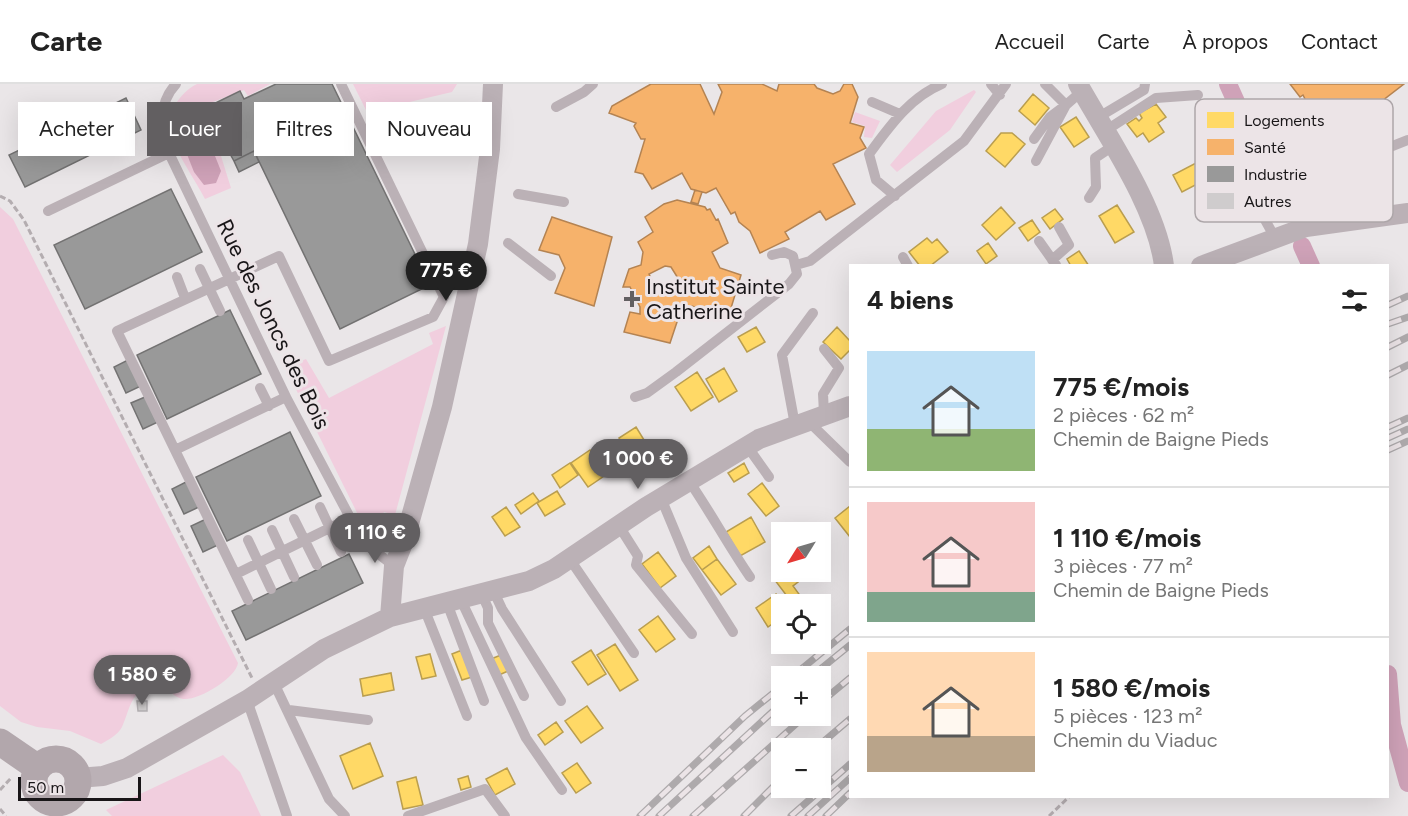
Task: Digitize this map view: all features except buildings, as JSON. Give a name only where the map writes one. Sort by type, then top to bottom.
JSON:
[{"type":"main road","points":[[0,742],[38,768]]},
{"type":"main road","points":[[56,759],[66,761],[74,768],[78,778],[77,788],[72,797],[35,807],[35,778],[38,768],[46,761],[56,759]]},
{"type":"street","points":[[390,616],[394,566],[405,538],[442,407],[478,244],[490,149],[493,84]]},
{"type":"street","points":[[1080,87],[1154,226],[1164,264]]},
{"type":"street","points":[[1393,215],[1408,213]]},
{"type":"street","points":[[1211,264],[1242,258],[1280,235],[1306,227],[1342,222]]},
{"type":"street","points":[[78,778],[103,776],[126,768],[251,691],[274,683],[324,649],[390,616],[529,581],[747,446],[849,406]]},
{"type":"lane","name":"Rue des Joncs des Bois","points":[[165,102],[176,84]]},
{"type":"lane","points":[[248,600],[117,330],[279,256],[329,361],[433,317],[444,297],[341,84]]},
{"type":"lane","points":[[556,107],[584,92],[593,84]]},
{"type":"lane","points":[[895,196],[876,180],[870,154],[900,114],[924,92],[942,84]]},
{"type":"lane","points":[[991,84],[1000,95]]},
{"type":"lane","points":[[796,265],[810,261],[963,141],[1000,95],[1006,84]]},
{"type":"lane","points":[[1045,84],[1066,105]]},
{"type":"lane","points":[[1089,198],[1096,187],[1095,158],[1105,131],[1144,90],[1145,84]]},
{"type":"lane","points":[[1036,161],[1066,105],[1080,87]]},
{"type":"lane","points":[[1105,131],[1156,98],[1198,95]]},
{"type":"lane","points":[[872,102],[900,114]]},
{"type":"lane","points":[[1034,139],[1050,117],[1066,105]]},
{"type":"lane","points":[[1393,146],[1408,140]]},
{"type":"lane","points":[[48,211],[163,156]]},
{"type":"lane","name":"Rue des Joncs des Bois","points":[[170,156],[286,397],[363,542],[394,566]]},
{"type":"lane","points":[[518,194],[564,202]]},
{"type":"lane","points":[[1271,222],[1280,235]]},
{"type":"lane","points":[[1039,241],[1054,263],[1069,245],[1059,227]]},
{"type":"lane","points":[[508,243],[551,276]]},
{"type":"lane","points":[[634,397],[647,393],[668,378],[779,291],[797,274],[793,256],[784,252],[772,255]]},
{"type":"lane","points":[[200,269],[220,311]]},
{"type":"lane","points":[[177,277],[185,298]]},
{"type":"lane","points":[[813,313],[782,355],[809,420],[849,461]]},
{"type":"lane","points":[[809,420],[839,368],[824,349]]},
{"type":"lane","points":[[260,388],[268,406]]},
{"type":"lane","points":[[175,450],[286,397]]},
{"type":"lane","points":[[747,446],[769,477]]},
{"type":"lane","points":[[689,481],[716,520],[718,531],[750,577]]},
{"type":"lane","points":[[661,498],[686,558],[733,632]]},
{"type":"lane","points":[[320,507],[341,552]]},
{"type":"lane","points":[[236,574],[350,518]]},
{"type":"lane","points":[[294,519],[317,565]]},
{"type":"lane","points":[[619,526],[639,556],[636,565],[692,634]]},
{"type":"lane","points":[[272,530],[294,577]]},
{"type":"lane","points":[[248,540],[271,588]]},
{"type":"lane","points":[[569,558],[634,653]]},
{"type":"lane","points":[[488,593],[488,623],[524,696]]},
{"type":"lane","points":[[488,593],[502,609],[561,701]]},
{"type":"lane","points":[[454,601],[484,701]]},
{"type":"lane","points":[[454,601],[526,738],[562,790]]},
{"type":"lane","points":[[424,608],[467,716]]},
{"type":"lane","points":[[274,683],[289,710],[329,799],[345,816]]},
{"type":"lane","points":[[251,691],[287,816]]},
{"type":"lane","points":[[289,710],[368,720]]},
{"type":"lane","points":[[410,816],[485,789],[505,816]]},
{"type":"path","points":[[0,196],[10,201],[24,220],[251,691]]},
{"type":"path","points":[[0,790],[15,774],[9,770]]},
{"type":"path","points":[[1049,816],[1068,798]]},
{"type":"path","points":[[0,809],[6,816]]},
{"type":"shaded area","points":[[197,84],[270,84],[248,96],[244,90],[213,102],[177,102],[191,87]]},
{"type":"shaded area","points":[[353,84],[457,84],[452,92],[410,102],[366,102],[366,110]]},
{"type":"shaded area","points":[[974,90],[976,92],[950,130],[897,172],[890,165],[936,111]]},
{"type":"shaded area","points":[[855,112],[880,121],[872,138],[864,137],[865,126],[852,122]]},
{"type":"shaded area","points":[[180,156],[221,156],[231,188],[205,199]]},
{"type":"shaded area","points":[[188,156],[215,156],[221,171],[216,183],[204,185],[194,172]]},
{"type":"shaded area","points":[[0,207],[13,219],[238,663],[236,669],[224,682],[190,699],[179,698],[158,686],[146,688],[135,696],[120,730],[101,744],[70,731],[37,727],[21,722],[0,706]]},
{"type":"shaded area","points":[[446,326],[395,515],[384,512],[369,537],[285,367],[306,359],[329,398],[433,344],[429,333]]},
{"type":"shaded area","points":[[223,755],[240,772],[261,816],[112,816],[106,810]]},
{"type":"waterway","points":[[1228,84],[1235,99]]},
{"type":"waterway","points":[[1302,246],[1310,264]]},
{"type":"waterway","points":[[1389,687],[1392,725],[1408,783]]},
{"type":"railway","points":[[1389,305],[1408,296]]},
{"type":"railway","points":[[1389,324],[1408,317]]},
{"type":"railway","points":[[1389,346],[1408,337]]},
{"type":"railway","points":[[1389,374],[1408,365]]},
{"type":"railway","points":[[1389,427],[1408,418]]},
{"type":"railway","points":[[1389,438],[1408,429]]},
{"type":"railway","points":[[1389,450],[1408,441]]},
{"type":"railway","points":[[805,666],[849,630]]},
{"type":"railway","points":[[824,666],[849,646]]},
{"type":"railway","points":[[831,694],[849,679]]},
{"type":"railway","points":[[640,816],[745,716],[771,695]]},
{"type":"railway","points":[[659,816],[771,713]]},
{"type":"railway","points":[[828,738],[849,720]]},
{"type":"railway","points":[[693,816],[794,726]]},
{"type":"railway","points":[[791,816],[849,765]]},
{"type":"railway","points":[[808,816],[849,779]]},
{"type":"railway","points":[[744,816],[771,789]]},
{"type":"railway","points":[[826,816],[849,794]]},
{"type":"place","name":"Institut Sainte Catherine","points":[[632,299]]}]
